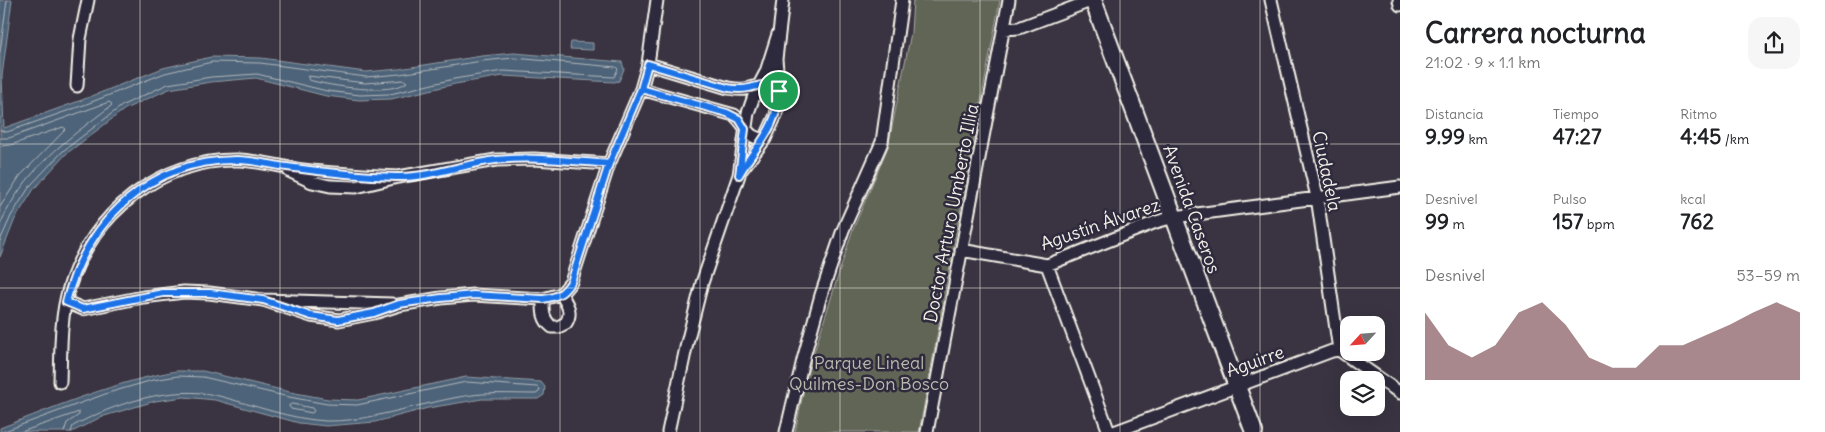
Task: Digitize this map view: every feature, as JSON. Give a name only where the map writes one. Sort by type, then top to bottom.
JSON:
[{"type":"street","points":[[77,86],[80,38],[88,0]]},
{"type":"street","points":[[66,302],[83,309],[143,296],[184,292],[210,293],[263,300],[399,304],[465,296],[543,299],[562,294],[571,282],[609,164],[641,89],[648,64],[657,0]]},
{"type":"street","points":[[739,175],[765,139],[776,115],[779,91],[775,67],[783,0]]},
{"type":"street","points":[[786,432],[821,296],[846,223],[882,142],[902,0]]},
{"type":"street","name":"Doctor Arturo Umberto Illia","points":[[927,432],[1009,0]]},
{"type":"street","points":[[1004,29],[1019,28],[1093,0]]},
{"type":"street","name":"Avenida Caseros","points":[[1093,0],[1254,432]]},
{"type":"street","name":"Ciudadela","points":[[1271,0],[1316,198],[1339,350]]},
{"type":"street","points":[[1399,0],[1400,5]]},
{"type":"street","points":[[668,432],[702,283],[739,175],[745,129],[751,103],[766,72],[778,34]]},
{"type":"street","points":[[648,64],[737,90],[760,84],[772,85],[779,91]]},
{"type":"street","points":[[641,89],[734,115],[754,137],[765,139]]},
{"type":"street","points":[[60,382],[61,343],[66,302],[74,273],[98,231],[114,211],[145,186],[179,170],[201,164],[238,160],[281,167],[312,182],[346,188],[365,186],[398,177],[481,162],[509,159],[609,164]]},
{"type":"street","name":"Agustín Álvarez","points":[[961,250],[1047,265],[1156,222],[1174,217],[1400,187]]},
{"type":"street","points":[[1047,265],[1109,432]]},
{"type":"street","points":[[543,299],[543,316],[545,320],[552,327],[558,327],[566,323],[570,312],[562,294]]},
{"type":"street","points":[[263,300],[311,316],[338,320],[374,313],[399,304]]},
{"type":"street","points":[[1339,350],[1400,393]]},
{"type":"street","name":"Aguirre","points":[[1114,432],[1339,350]]},
{"type":"green space","name":"Parque Lineal Quilmes-Don Bosco","points":[[913,0],[1000,0],[919,432],[795,432],[807,374],[852,232],[888,147],[911,33]]},
{"type":"water","points":[[0,0],[12,0],[2,76],[4,128],[163,68],[211,57],[261,58],[366,72],[514,53],[622,62],[624,69],[619,81],[614,82],[503,76],[455,84],[391,99],[359,100],[326,96],[256,78],[211,82],[169,89],[125,109],[66,154],[34,189],[15,219],[0,257]]},
{"type":"water","points":[[571,42],[593,43],[593,50],[570,49]]},
{"type":"water","points":[[177,371],[203,371],[328,399],[358,400],[466,377],[541,382],[545,387],[544,395],[538,399],[482,399],[428,408],[375,422],[326,426],[299,423],[215,400],[184,397],[155,401],[101,417],[72,432],[0,432],[0,428],[87,395],[154,375]]},
{"type":"route","points":[[779,91],[772,85],[765,84],[737,90],[648,64],[641,89],[609,164],[571,282],[562,294],[553,298],[457,296],[399,304],[374,313],[338,320],[311,316],[263,300],[210,293],[163,293],[83,309],[66,302],[74,273],[98,231],[114,211],[145,186],[179,170],[201,164],[238,160],[319,172],[398,177],[481,162],[509,159],[609,164],[621,134],[641,89],[734,115],[739,119],[745,129],[739,175],[769,132],[776,115],[779,91]]}]
